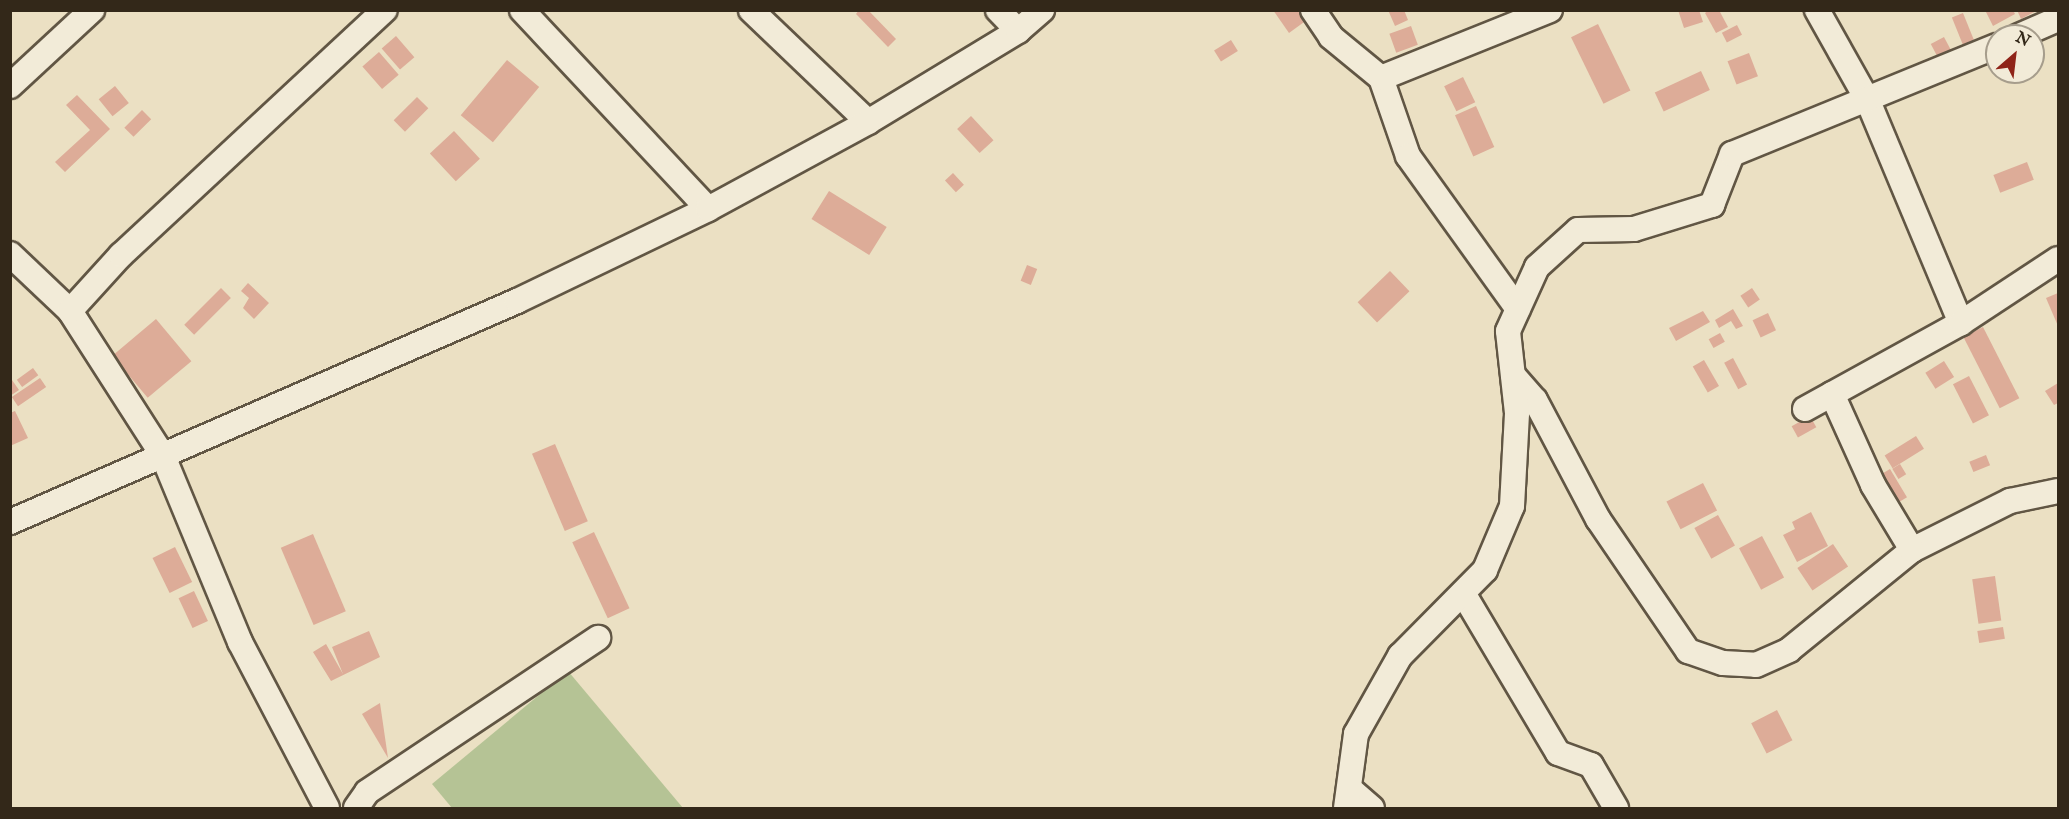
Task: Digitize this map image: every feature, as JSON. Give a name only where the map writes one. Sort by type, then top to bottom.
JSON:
[{"type":"street","points":[[10,86],[92,10]]},
{"type":"street","points":[[70,311],[121,255],[384,10]]},
{"type":"street","points":[[522,10],[708,209]]},
{"type":"street","points":[[751,10],[868,122]]},
{"type":"street","points":[[998,10],[1018,31]]},
{"type":"street","points":[[10,522],[517,301],[708,209],[868,122],[1018,31],[1042,10]]},
{"type":"street","points":[[1313,10],[1330,37],[1381,78],[1408,156],[1518,309]]},
{"type":"street","points":[[1381,78],[1550,10]]},
{"type":"street","points":[[1817,10],[1868,101],[1961,323]]},
{"type":"street","points":[[1372,808],[1348,799],[1356,734],[1400,656],[1485,570],[1512,506],[1517,413],[1508,331],[1537,267],[1578,230],[1634,230],[1712,205],[1732,154],[1868,101],[1985,50]]},
{"type":"street","points":[[10,254],[70,311],[162,456],[240,642],[327,808]]},
{"type":"street","points":[[1805,409],[1961,323],[2058,259]]},
{"type":"street","points":[[1513,375],[1534,400],[1598,519],[1688,651],[1723,663],[1756,665],[1789,650],[1912,550],[2010,501],[2058,491]]},
{"type":"street","points":[[1832,394],[1874,485],[1912,550]]},
{"type":"street","points":[[1462,593],[1558,753],[1591,765],[1616,808]]},
{"type":"street","points":[[356,808],[367,792],[598,638]]},
{"type":"green space","points":[[568,671],[683,808],[452,808],[432,784]]},
{"type":"building","points":[[859,10],[868,10],[896,39],[888,47],[856,14]]},
{"type":"building","points":[[1273,10],[1306,10],[1311,17],[1289,33]]},
{"type":"building","points":[[1388,10],[1404,10],[1408,20],[1395,26]]},
{"type":"building","points":[[1678,10],[1699,10],[1703,22],[1684,28]]},
{"type":"building","points":[[1709,10],[1719,10],[1728,27],[1716,33],[1705,13]]},
{"type":"building","points":[[1985,10],[2013,10],[2015,14],[1997,24],[1992,24]]},
{"type":"building","points":[[2017,10],[2038,10],[2021,19]]},
{"type":"building","points":[[1963,13],[1975,42],[1963,46],[1952,17]]},
{"type":"building","points":[[1598,24],[1630,91],[1603,104],[1571,37]]},
{"type":"building","points":[[1737,25],[1742,35],[1727,43],[1722,33]]},
{"type":"building","points":[[1411,26],[1418,45],[1396,53],[1389,34]]},
{"type":"building","points":[[396,36],[414,57],[400,70],[382,48]]},
{"type":"building","points":[[1944,37],[1951,50],[1938,57],[1931,44]]},
{"type":"building","points":[[1231,40],[1238,51],[1221,62],[1214,51]]},
{"type":"building","points":[[379,52],[399,75],[382,89],[362,66]]},
{"type":"building","points":[[1749,53],[1758,76],[1736,85],[1728,61]]},
{"type":"building","points":[[507,60],[539,87],[493,142],[461,115]]},
{"type":"building","points":[[1701,71],[1710,90],[1664,112],[1655,93]]},
{"type":"building","points":[[1463,77],[1475,102],[1456,111],[1444,86]]},
{"type":"building","points":[[115,86],[129,103],[113,116],[99,99]]},
{"type":"building","points":[[77,95],[110,129],[65,172],[55,162],[90,130],[66,105]]},
{"type":"building","points":[[417,97],[428,108],[405,132],[394,120]]},
{"type":"building","points":[[1476,106],[1494,147],[1473,156],[1455,115]]},
{"type":"building","points":[[142,110],[151,119],[134,137],[124,128]]},
{"type":"building","points":[[971,116],[994,140],[980,153],[957,129]]},
{"type":"building","points":[[454,131],[480,159],[456,181],[430,154]]},
{"type":"building","points":[[2027,162],[2034,180],[2000,193],[1993,175]]},
{"type":"building","points":[[953,173],[964,185],[956,192],[945,181]]},
{"type":"building","points":[[829,191],[887,227],[869,255],[812,219]]},
{"type":"building","points":[[1027,265],[1037,269],[1031,285],[1021,281]]},
{"type":"building","points":[[1390,271],[1409,291],[1377,322],[1358,302]]},
{"type":"building","points":[[248,283],[269,303],[254,319],[243,308],[249,298],[241,291]]},
{"type":"building","points":[[221,288],[231,298],[194,335],[184,325]]},
{"type":"building","points":[[1752,288],[1760,300],[1748,307],[1740,296]]},
{"type":"building","points":[[2058,293],[2058,326],[2046,298]]},
{"type":"building","points":[[1733,309],[1743,326],[1736,329],[1731,321],[1719,328],[1715,320]]},
{"type":"building","points":[[1703,311],[1710,322],[1676,341],[1669,328]]},
{"type":"building","points":[[1768,313],[1776,330],[1761,337],[1753,320]]},
{"type":"building","points":[[156,319],[191,361],[148,398],[112,356]]},
{"type":"building","points":[[1983,327],[2019,398],[2000,408],[1963,337]]},
{"type":"building","points":[[1720,333],[1725,342],[1713,348],[1709,339]]},
{"type":"building","points":[[1733,358],[1747,384],[1738,389],[1724,363]]},
{"type":"building","points":[[1704,360],[1719,386],[1708,392],[1693,366]]},
{"type":"building","points":[[1944,361],[1954,377],[1935,389],[1925,373]]},
{"type":"building","points":[[33,368],[38,375],[22,387],[17,380]]},
{"type":"building","points":[[1969,376],[1989,415],[1973,423],[1953,384]]},
{"type":"building","points":[[40,378],[46,387],[18,406],[12,397]]},
{"type":"building","points":[[12,380],[19,390],[10,396],[10,382]]},
{"type":"building","points":[[2058,383],[2058,403],[2054,405],[2045,391]]},
{"type":"building","points":[[15,411],[28,438],[10,446],[10,413]]},
{"type":"building","points":[[1810,416],[1816,427],[1798,438],[1792,426]]},
{"type":"building","points":[[1916,436],[1924,449],[1893,468],[1885,456]]},
{"type":"building","points":[[555,444],[588,521],[565,531],[532,454]]},
{"type":"building","points":[[1986,455],[1990,465],[1973,472],[1969,462]]},
{"type":"building","points":[[1900,464],[1906,474],[1898,479],[1892,469]]},
{"type":"building","points":[[1890,469],[1907,497],[1892,506],[1875,478]]},
{"type":"building","points":[[1703,483],[1717,511],[1681,529],[1666,502]]},
{"type":"building","points":[[1811,512],[1828,546],[1797,562],[1783,535],[1795,529],[1792,522]]},
{"type":"building","points":[[1718,515],[1735,546],[1711,559],[1694,528]]},
{"type":"building","points":[[594,532],[629,608],[608,618],[572,542]]},
{"type":"building","points":[[313,534],[346,611],[314,625],[281,548]]},
{"type":"building","points":[[1762,536],[1784,577],[1761,590],[1739,548]]},
{"type":"building","points":[[1833,544],[1848,566],[1812,590],[1797,568]]},
{"type":"building","points":[[175,547],[192,582],[170,593],[153,558]]},
{"type":"building","points":[[1995,576],[2001,621],[1978,624],[1972,579]]},
{"type":"building","points":[[194,591],[208,621],[193,628],[179,598]]},
{"type":"building","points":[[2003,627],[2005,639],[1979,643],[1977,631]]},
{"type":"building","points":[[369,631],[380,657],[331,681],[313,652],[326,644],[343,674],[332,647]]},
{"type":"building","points":[[380,703],[388,758],[362,714]]},
{"type":"building","points":[[1777,710],[1792,740],[1767,753],[1751,723]]}]
